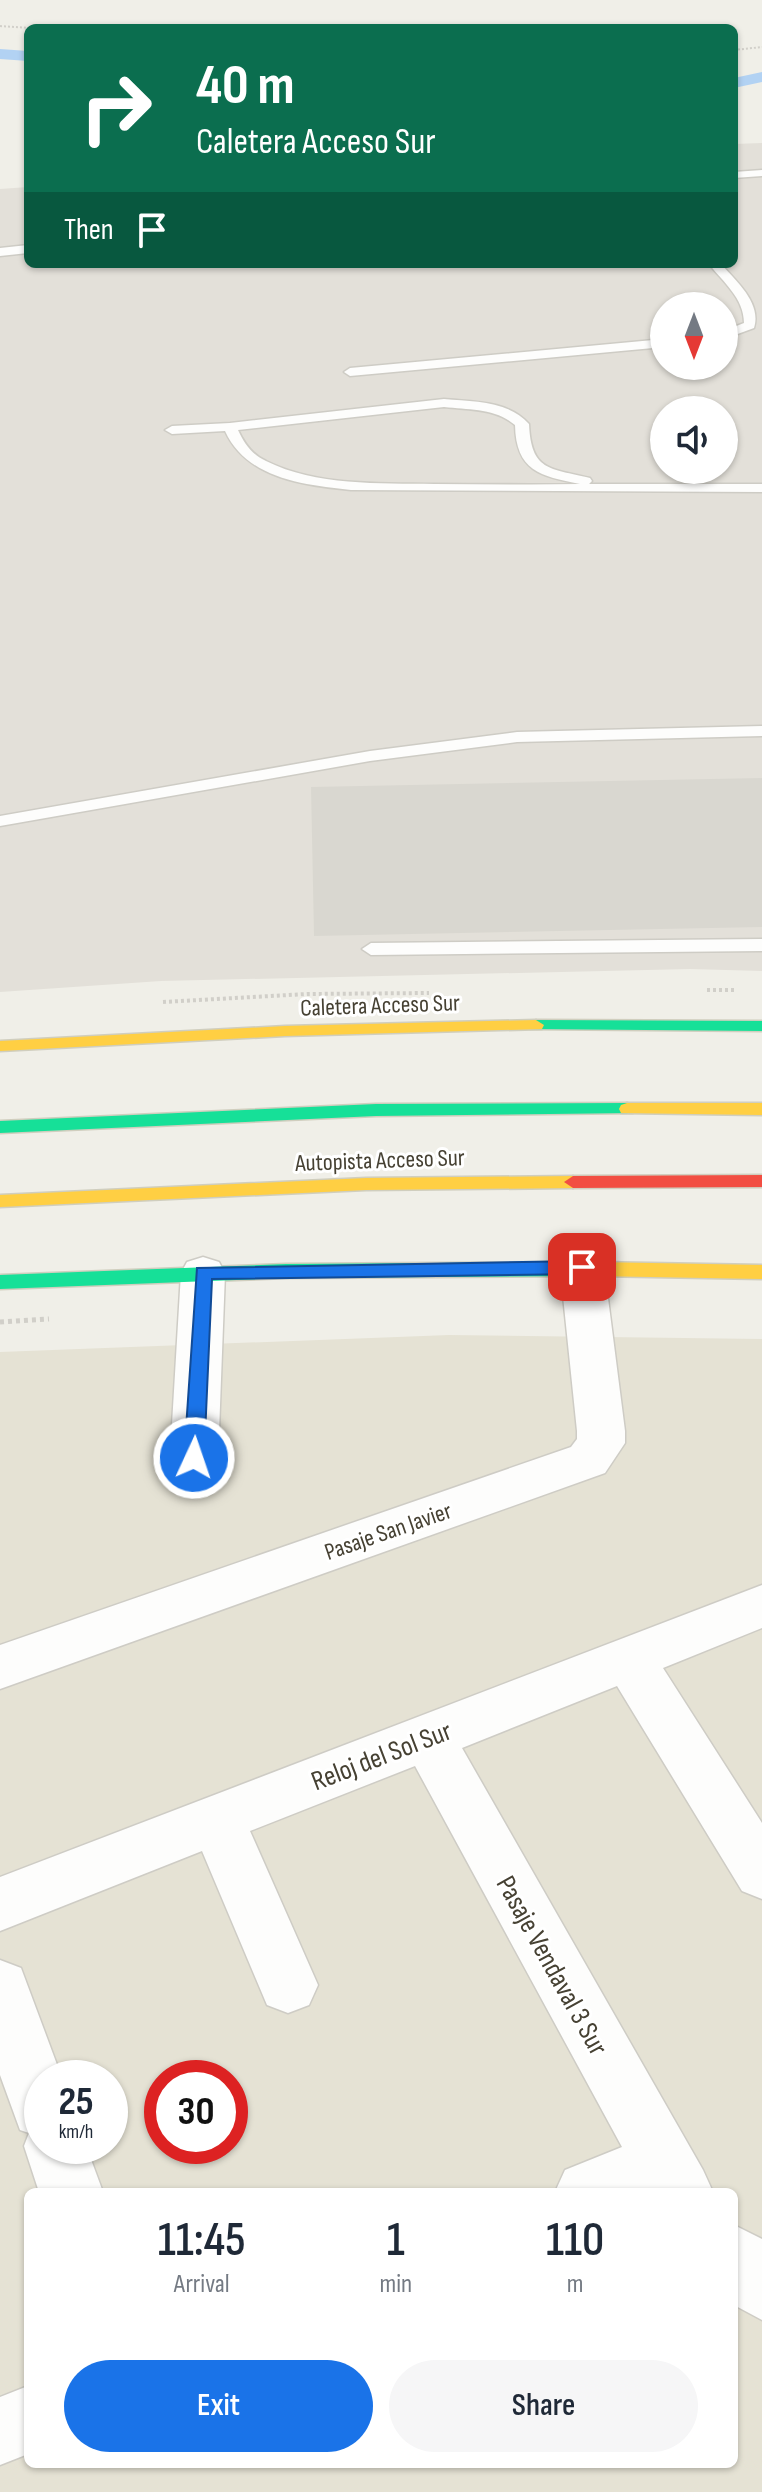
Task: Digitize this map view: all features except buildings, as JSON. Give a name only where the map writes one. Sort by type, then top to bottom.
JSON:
[{"type":"main road","name":"Caletera Acceso Sur","points":[[0,1046],[391,1029],[762,1026]]},
{"type":"main road","name":"Autopista Acceso Sur","points":[[0,1127],[390,1110],[762,1109]]},
{"type":"main road","name":"Autopista Acceso Sur","points":[[0,1201],[366,1184],[762,1181]]},
{"type":"main road","points":[[0,1282],[203,1273],[582,1267],[762,1272]]},
{"type":"street","name":"Pasaje San Javier","points":[[0,1667],[588,1460],[601,1443],[601,1431],[582,1267]]},
{"type":"street","points":[[194,1458],[203,1273]]},
{"type":"street","name":"Reloj del Sol Sur","points":[[0,1904],[762,1606]]},
{"type":"street","points":[[628,1658],[762,1873]]},
{"type":"street","name":"Pasaje Vendaval 3 Sur","points":[[427,1737],[671,2177]]},
{"type":"street","points":[[217,1819],[288,1985]]},
{"type":"street","points":[[0,1988],[25,2060]]},
{"type":"street","points":[[61,2164],[70,2188]]},
{"type":"street","points":[[609,2188],[671,2177]]},
{"type":"street","points":[[738,2261],[762,2287]]},
{"type":"street","points":[[0,2431],[24,2422]]},
{"type":"lane","points":[[738,175],[762,173]]},
{"type":"lane","points":[[0,252],[24,249]]},
{"type":"lane","points":[[718,268],[738,292]]},
{"type":"lane","points":[[738,292],[752,316],[750,325],[738,330]]},
{"type":"lane","points":[[350,372],[650,344]]},
{"type":"lane","points":[[172,430],[230,427],[444,403],[494,408],[510,414],[522,424],[524,450],[546,470],[625,489]]},
{"type":"lane","points":[[230,427],[246,455],[262,465],[338,483],[420,488],[762,488]]},
{"type":"lane","points":[[0,821],[370,756],[517,737],[762,731]]},
{"type":"lane","points":[[371,949],[762,945]]},
{"type":"path","points":[[0,26],[24,28]]},
{"type":"path","points":[[738,50],[762,47]]},
{"type":"shaded area","points":[[762,143],[762,971],[690,969],[161,981],[0,992],[0,189],[24,187],[24,268],[738,268],[738,144]]},
{"type":"shaded area","points":[[449,1335],[762,1339],[762,2492],[0,2492],[0,1352]]},
{"type":"waterway","points":[[0,54],[24,56]]},
{"type":"waterway","points":[[738,82],[762,77]]},
{"type":"traffic: fast","points":[[536,1025],[762,1026]]},
{"type":"traffic: fast","points":[[0,1127],[376,1110],[627,1109]]},
{"type":"traffic: fast","points":[[0,1282],[286,1271],[595,1269]]},
{"type":"traffic: slow","points":[[0,1046],[285,1031],[536,1025]]},
{"type":"traffic: slow","points":[[627,1109],[762,1109]]},
{"type":"traffic: slow","points":[[0,1201],[366,1184],[573,1182]]},
{"type":"traffic: slow","points":[[595,1269],[762,1272]]},
{"type":"traffic: jam","points":[[573,1182],[762,1181]]},
{"type":"route","points":[[194,1458],[203,1273],[353,1268],[582,1267]]}]
